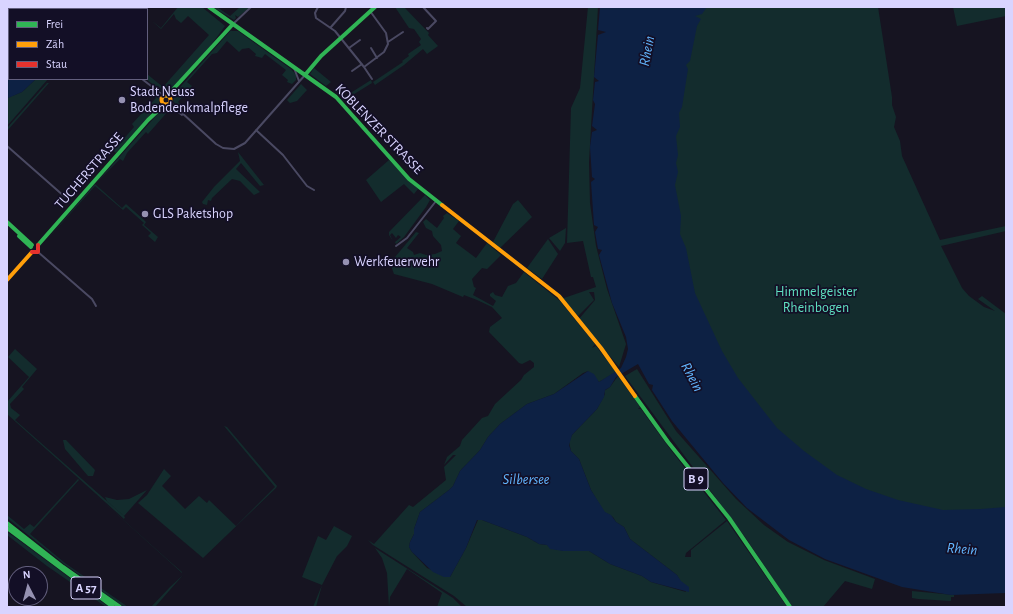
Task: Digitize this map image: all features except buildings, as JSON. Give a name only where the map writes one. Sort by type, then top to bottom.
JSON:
[{"type":"main road","name":"B 9","points":[[209,7],[305,75]]},
{"type":"main road","points":[[305,75],[321,56],[375,7]]},
{"type":"main road","name":"TUCHERSTRASSE","points":[[38,245],[233,24]]},
{"type":"main road","name":"KOBLENZER STRASSE","points":[[305,75],[336,97],[406,176],[562,299],[615,366],[668,442],[736,529],[790,607]]},
{"type":"main road","points":[[7,224],[31,246],[32,252]]},
{"type":"main road","points":[[7,280],[32,252],[38,252],[38,245],[31,246]]},
{"type":"main road","name":"A 57","points":[[7,523],[63,567],[120,607]]},
{"type":"main road","name":"A 57","points":[[7,528],[113,607]]},
{"type":"street","points":[[233,24],[251,7]]},
{"type":"street","points":[[318,7],[315,12],[316,18],[331,27],[363,65],[372,79]]},
{"type":"street","points":[[331,27],[345,11],[346,7]]},
{"type":"street","points":[[423,7],[436,21],[428,29],[427,28]]},
{"type":"street","points":[[352,71],[377,58],[385,51],[388,42],[386,33],[370,11]]},
{"type":"street","points":[[388,42],[403,32]]},
{"type":"street","points":[[349,48],[360,40]]},
{"type":"street","points":[[371,48],[377,58]]},
{"type":"street","points":[[292,65],[298,75],[299,81]]},
{"type":"street","points":[[143,80],[216,144],[224,149],[231,149],[240,147],[305,75]]},
{"type":"street","points":[[256,130],[283,155],[307,186],[314,190]]},
{"type":"street","points":[[7,146],[65,197]]},
{"type":"street","points":[[396,246],[407,238],[436,200]]},
{"type":"street","points":[[38,252],[92,299],[96,306]]},
{"type":"green space","points":[[178,7],[202,7],[225,26],[206,52],[170,92],[164,93],[147,80],[148,75],[163,87],[209,35],[188,16],[181,23],[176,19],[174,14],[161,29],[152,21],[161,28]]},
{"type":"green space","points":[[213,7],[217,7],[230,16],[240,7],[250,7],[238,17],[235,15],[236,18],[234,20]]},
{"type":"green space","points":[[395,7],[404,7],[429,33],[428,35],[438,46],[427,54],[423,49],[404,65],[375,85],[373,82],[403,62],[402,61],[409,56],[408,54],[421,45],[419,42],[421,39],[414,29],[409,28]]},
{"type":"green space","points":[[588,7],[598,7],[589,162],[590,203],[596,246],[607,289],[626,344],[619,367],[579,319],[595,300],[594,292],[589,292],[594,300],[578,316],[548,285],[564,298],[596,287],[593,277],[591,277],[583,241],[567,243],[571,108],[580,88]]},
{"type":"green space","name":"Himmelgeister Rheinbogen","points":[[660,7],[878,7],[892,105],[896,117],[894,127],[900,141],[902,156],[940,240],[1006,226],[1006,231],[941,246],[962,288],[969,296],[984,307],[995,311],[978,299],[982,296],[1006,314],[1006,546],[848,514],[682,331]]},
{"type":"green space","points":[[953,7],[1006,7],[1006,16],[957,26]]},
{"type":"green space","points":[[232,29],[231,31],[238,31],[291,69],[296,75],[296,80],[292,84],[287,82],[288,80],[282,75],[286,70],[265,54],[262,58],[255,56],[256,54],[249,48],[242,49],[239,52],[227,41],[217,53],[212,54],[187,82],[192,86],[178,102],[185,108],[183,111],[173,101],[175,94],[173,95]]},
{"type":"green space","points":[[314,68],[331,82],[326,86],[310,74]]},
{"type":"green space","points":[[35,80],[47,80],[7,126],[7,98],[22,92]]},
{"type":"green space","points":[[371,80],[372,83],[343,101],[341,99]]},
{"type":"green space","points":[[47,83],[49,83],[7,131],[7,128]]},
{"type":"green space","points":[[301,84],[307,90],[297,101],[290,103],[287,100]]},
{"type":"green space","points":[[144,86],[159,99],[159,105],[116,153],[110,149],[115,149],[134,127],[132,124],[156,98]]},
{"type":"green space","points":[[163,108],[170,109],[148,134],[146,132],[127,153],[123,161],[120,159],[96,183]]},
{"type":"green space","points":[[238,152],[264,185],[260,186],[241,163],[236,169],[260,192],[254,195],[240,181],[232,179],[212,198],[211,201],[208,200],[207,205],[203,204],[202,202],[214,187],[240,161]]},
{"type":"green space","points":[[389,160],[418,189],[414,194],[404,184],[381,202],[366,180]]},
{"type":"green space","points":[[95,184],[122,208],[126,204],[143,219],[146,222],[144,225],[158,237],[155,242],[148,236],[151,233],[142,225],[144,223],[126,207],[123,210],[95,186],[45,242]]},
{"type":"green space","points":[[425,195],[430,200],[426,207],[404,237],[396,244],[395,242],[401,237],[398,235],[396,238],[392,233],[390,235],[393,241],[389,235],[389,232]]},
{"type":"green space","points":[[518,200],[532,217],[500,248],[493,242],[513,204]]},
{"type":"green space","points":[[447,213],[459,221],[453,229],[461,236],[456,243],[476,258],[487,243],[501,255],[487,269],[482,268],[472,279],[474,287],[476,288],[473,295],[493,306],[496,301],[490,296],[490,294],[493,292],[495,295],[502,297],[508,286],[516,283],[524,272],[560,301],[595,344],[592,348],[596,346],[616,372],[599,382],[588,371],[583,373],[554,394],[527,404],[500,424],[488,437],[480,450],[460,471],[453,486],[420,512],[409,547],[412,552],[427,568],[450,577],[466,548],[478,520],[482,520],[527,537],[539,544],[547,545],[563,551],[589,551],[610,564],[642,576],[651,582],[686,592],[677,575],[630,539],[624,527],[616,522],[613,517],[604,512],[591,490],[579,459],[571,451],[569,442],[572,435],[597,409],[605,394],[604,391],[610,387],[618,376],[640,407],[638,409],[641,409],[670,449],[726,520],[686,553],[685,557],[691,557],[691,550],[727,521],[787,607],[467,607],[454,596],[373,545],[368,540],[374,544],[409,505],[413,507],[446,480],[444,467],[456,455],[453,455],[444,465],[447,457],[460,446],[462,440],[482,418],[488,416],[495,404],[534,367],[534,363],[530,360],[522,364],[519,363],[489,332],[490,327],[502,318],[492,307],[432,284],[394,274],[390,263],[416,232],[419,233],[407,248],[413,252],[414,255],[420,253],[426,255],[435,254],[442,251],[441,245],[433,236],[432,231],[426,228],[423,222],[426,219],[437,228],[444,218],[443,216]]},
{"type":"green space","points":[[566,228],[565,243],[560,251],[549,238]]},
{"type":"green space","points":[[548,239],[558,254],[542,279],[527,268]]},
{"type":"green space","points":[[15,349],[37,369],[22,387],[24,389],[10,404],[11,408],[20,415],[15,420],[125,517],[124,519],[7,414],[7,402],[29,377],[8,357]]},
{"type":"green space","points":[[637,369],[676,431],[736,499],[764,525],[788,542],[824,560],[875,579],[872,589],[845,581],[823,607],[792,607],[745,537],[625,376]]},
{"type":"green space","points":[[224,426],[227,427],[277,486],[276,488],[203,558],[138,503],[147,495],[164,469],[171,476],[162,486],[185,509],[199,496],[207,503],[209,500],[236,526],[275,487]]},
{"type":"green space","points":[[63,440],[66,440],[95,470],[93,476],[88,476],[65,449]]},
{"type":"green space","points":[[78,479],[79,480],[30,534],[65,563],[128,607],[124,607],[64,564],[7,518],[7,515],[24,529],[30,524],[34,527]]},
{"type":"green space","points":[[79,480],[182,572],[182,573]]},
{"type":"green space","points":[[147,490],[124,516],[107,501],[105,497],[117,500],[129,499]]},
{"type":"green space","points":[[334,526],[352,536],[347,546],[337,556],[322,585],[302,577],[318,536],[326,540]]},
{"type":"green space","points":[[7,532],[109,607],[106,607],[47,566],[7,535]]},
{"type":"green space","points":[[375,548],[453,598],[462,607],[437,607],[442,593],[407,569],[390,597],[389,607],[387,573],[382,558]]},
{"type":"green space","points":[[183,575],[155,607],[151,607],[170,587]]},
{"type":"green space","points":[[322,585],[316,607],[313,607]]},
{"type":"green space","points":[[912,591],[954,595],[954,597],[951,597],[951,601],[918,599],[912,598]]},
{"type":"water","points":[[7,7],[79,7],[8,8],[8,80],[35,80],[22,92],[8,98]]},
{"type":"water","points":[[600,7],[707,7],[702,14],[695,16],[701,19],[697,26],[690,61],[686,65],[688,69],[682,107],[679,113],[680,127],[676,136],[678,155],[676,163],[678,172],[675,185],[681,216],[680,234],[686,248],[695,293],[722,351],[738,378],[777,428],[804,451],[837,475],[866,489],[898,500],[943,510],[1006,507],[1006,593],[951,595],[902,587],[825,559],[789,540],[747,508],[723,483],[672,421],[652,390],[653,385],[649,384],[638,364],[616,377],[610,387],[605,390],[604,397],[597,409],[572,435],[569,445],[571,451],[579,459],[591,490],[605,512],[611,515],[616,522],[624,527],[630,539],[677,575],[681,581],[689,587],[689,592],[651,582],[642,576],[610,564],[589,551],[563,551],[550,549],[547,545],[539,544],[527,537],[482,520],[477,520],[466,548],[450,577],[444,577],[433,572],[412,552],[409,547],[410,542],[414,534],[414,529],[420,512],[453,486],[460,471],[480,450],[488,437],[500,424],[527,404],[554,394],[588,371],[594,374],[599,382],[621,368],[626,357],[628,349],[626,337],[612,303],[599,255],[602,250],[598,249],[595,232],[598,227],[594,225],[591,182],[595,179],[592,177],[590,147],[592,132],[597,130],[592,126],[595,104],[593,100],[595,82],[599,81],[594,77],[598,35],[606,32],[598,30]]},
{"type":"traffic: fast","points":[[209,7],[336,97],[409,179],[442,205]]},
{"type":"traffic: fast","points":[[305,75],[321,56],[375,7]]},
{"type":"traffic: fast","points":[[167,96],[233,24]]},
{"type":"traffic: fast","points":[[38,245],[148,120],[164,105]]},
{"type":"traffic: fast","points":[[7,222],[32,245]]},
{"type":"traffic: fast","points":[[19,236],[31,247]]},
{"type":"traffic: fast","points":[[635,396],[668,442],[729,518],[790,607]]},
{"type":"traffic: fast","points":[[7,523],[63,567],[120,607]]},
{"type":"traffic: fast","points":[[7,528],[113,607]]},
{"type":"traffic: slow","points":[[166,95],[171,100],[166,105],[161,100],[166,95]]},
{"type":"traffic: slow","points":[[442,205],[559,296],[601,348],[635,396]]},
{"type":"traffic: slow","points":[[7,280],[32,252]]},
{"type":"traffic: jam","points":[[32,252],[38,252],[38,245]]},
{"type":"place","name":"Stadt Neuss Bodendenkmalpflege","points":[[122,100]]},
{"type":"place","name":"GLS Paketshop","points":[[145,214]]},
{"type":"place","name":"Werkfeuerwehr","points":[[346,262]]},
{"type":"water label","name":"Rhein","points":[[647,51]]},
{"type":"water label","name":"Rhein","points":[[692,377]]},
{"type":"water label","name":"Silbersee","points":[[526,479]]},
{"type":"water label","name":"Rhein","points":[[962,549]]}]
